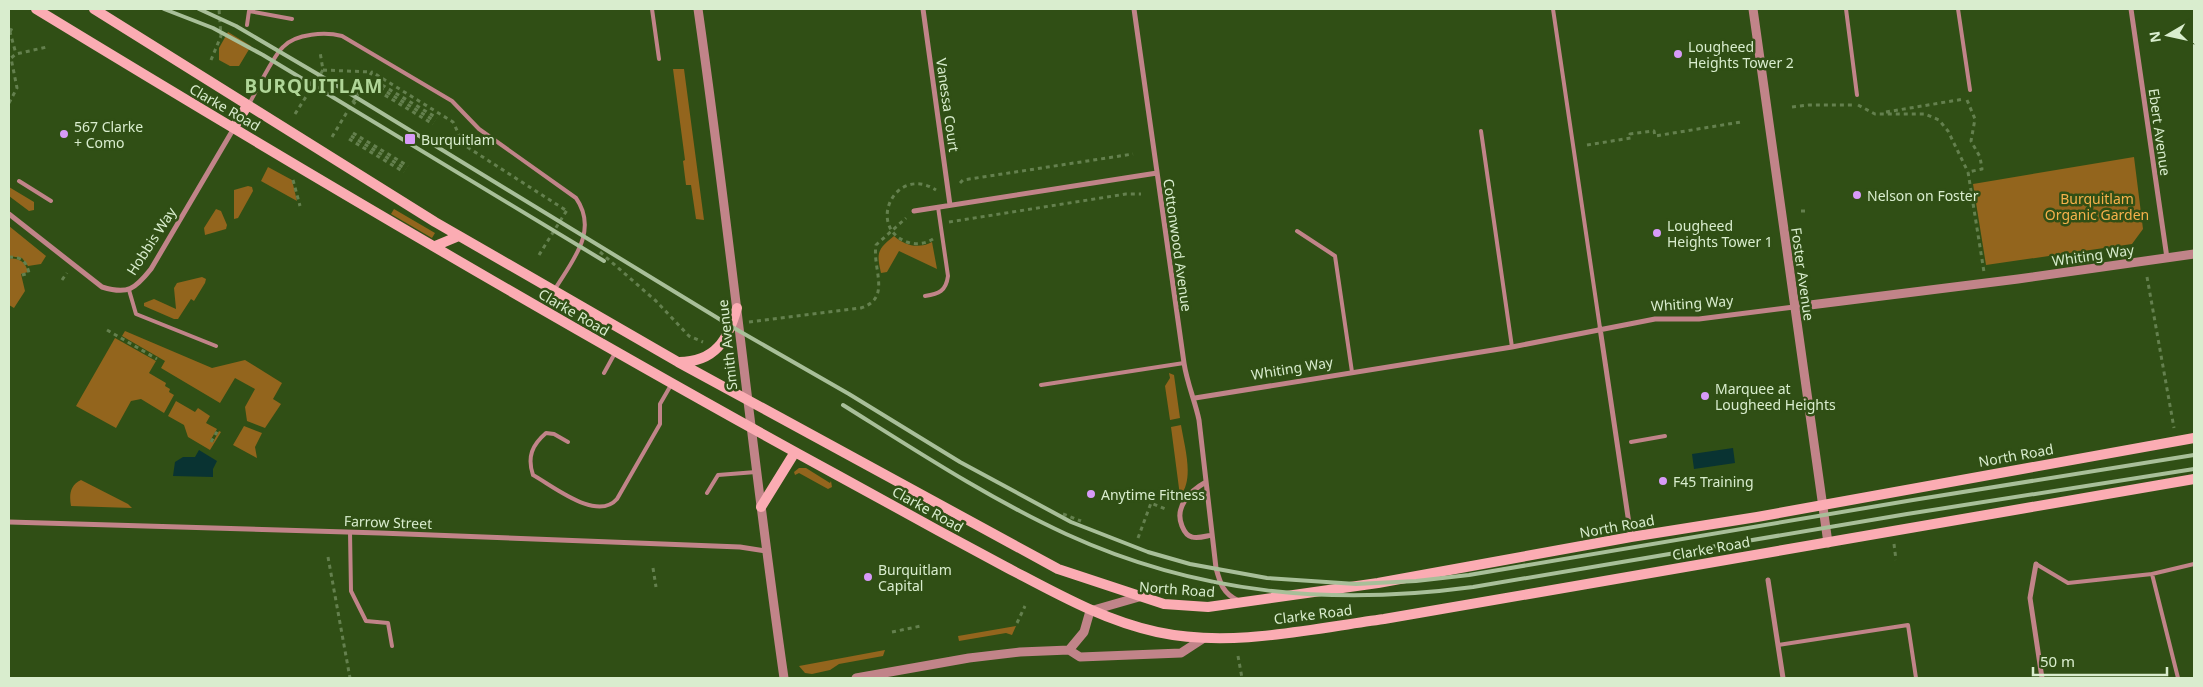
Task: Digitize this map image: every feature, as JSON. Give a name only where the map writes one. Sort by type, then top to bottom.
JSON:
[{"type":"main road","name":"Clarke Road","points":[[36,9],[616,352],[795,452],[1090,611],[1158,632],[1204,638],[1260,635],[1384,619],[2194,479]]},
{"type":"main road","name":"Clarke Road","points":[[94,9],[459,236],[678,362],[1058,569],[1138,597]]},
{"type":"main road","points":[[234,127],[248,106]]},
{"type":"main road","points":[[435,246],[459,236]]},
{"type":"main road","points":[[678,362],[693,362],[704,359],[713,353],[732,326],[737,308]]},
{"type":"main road","name":"North Road","points":[[1138,597],[1164,604],[1208,607],[1378,583],[1631,536],[1822,505],[2194,438]]},
{"type":"main road","points":[[760,507],[795,452]]},
{"type":"street","name":"Smith Avenue","points":[[698,9],[739,324],[760,507],[784,678]]},
{"type":"street","name":"Vanessa Court","points":[[924,9],[950,205]]},
{"type":"street","name":"Cottonwood Avenue","points":[[1134,9],[1184,363],[1187,378],[1195,398],[1220,584],[1226,593],[1244,603]]},
{"type":"street","name":"Foster Avenue","points":[[1753,9],[1828,543]]},
{"type":"street","name":"Ebert Avenue","points":[[2130,9],[2167,258]]},
{"type":"street","name":"Hobbis Way","points":[[9,214],[102,288],[117,292],[129,290],[142,281],[151,268],[234,127]]},
{"type":"street","points":[[914,211],[1157,173]]},
{"type":"street","name":"Whiting Way","points":[[1195,398],[1512,347],[1600,328],[1655,319],[1699,319],[2194,254]]},
{"type":"street","points":[[1600,328],[1631,536]]},
{"type":"street","points":[[1206,482],[1193,490],[1181,508],[1179,515],[1182,528],[1189,535],[1195,538],[1212,535]]},
{"type":"street","name":"Farrow Street","points":[[9,522],[350,532],[740,547],[766,551]]},
{"type":"street","points":[[2036,564],[2030,598],[2042,678]]},
{"type":"street","points":[[1768,580],[1783,678]]},
{"type":"street","name":"North Road","points":[[1090,611],[1138,597]]},
{"type":"street","points":[[1070,650],[1084,632],[1090,611]]},
{"type":"street","points":[[856,678],[997,655],[1070,650],[1080,657],[1181,653],[1204,638]]},
{"type":"lane","points":[[652,9],[659,58]]},
{"type":"lane","points":[[1553,9],[1600,328]]},
{"type":"lane","points":[[1846,9],[1857,95]]},
{"type":"lane","points":[[1958,9],[1970,90]]},
{"type":"lane","points":[[247,26],[249,11],[292,19]]},
{"type":"lane","points":[[248,106],[282,47],[302,37],[328,34],[342,36],[452,100],[479,129],[576,198],[580,204],[585,228],[583,242],[554,291]]},
{"type":"lane","points":[[1481,131],[1512,347]]},
{"type":"lane","points":[[19,181],[51,201]]},
{"type":"lane","points":[[925,296],[941,292],[947,286],[948,276],[938,207]]},
{"type":"lane","points":[[1297,231],[1335,256],[1352,372]]},
{"type":"lane","points":[[129,290],[136,314],[216,346]]},
{"type":"lane","points":[[604,373],[616,352]]},
{"type":"lane","points":[[1041,385],[1184,363]]},
{"type":"lane","points":[[568,442],[554,434],[546,433],[530,454],[529,464],[533,474],[587,506],[604,508],[611,506],[617,499],[660,424],[660,404],[672,383]]},
{"type":"lane","points":[[1631,442],[1665,436]]},
{"type":"lane","points":[[707,493],[718,476],[756,472]]},
{"type":"lane","points":[[350,532],[351,591],[366,621],[388,623],[392,646]]},
{"type":"lane","points":[[2036,564],[2068,583],[2152,574],[2194,564]]},
{"type":"lane","points":[[2152,574],[2178,678]]},
{"type":"lane","points":[[1778,645],[1908,625],[1916,678]]},
{"type":"path","points":[[210,60],[221,36],[219,9]]},
{"type":"path","points":[[13,26],[10,32],[16,54]]},
{"type":"path","points":[[9,103],[18,88],[10,58],[16,54],[47,47]]},
{"type":"path","points":[[295,114],[322,70],[320,52]]},
{"type":"path","points":[[322,70],[372,72],[453,122],[464,145],[567,210],[539,255]]},
{"type":"path","points":[[332,137],[372,72]]},
{"type":"path","points":[[435,121],[380,88],[435,121]]},
{"type":"path","points":[[1875,114],[1967,98],[1974,119],[1971,141],[1980,157],[1982,169],[1968,172]]},
{"type":"path","points":[[353,102],[359,106]]},
{"type":"path","points":[[1792,107],[1858,105],[1875,114],[1924,114],[1939,120],[1948,131],[1954,148],[1968,172],[1986,282]]},
{"type":"path","points":[[1587,145],[1631,138],[1630,134],[1654,131],[1655,136],[1741,122]]},
{"type":"path","points":[[406,169],[351,136],[406,169]]},
{"type":"path","points":[[960,183],[963,180],[1133,154]]},
{"type":"path","points":[[293,179],[300,206]]},
{"type":"path","points":[[1801,211],[1807,210]]},
{"type":"path","points":[[739,324],[861,308],[871,304],[877,296],[879,286],[875,257],[876,245],[914,211]]},
{"type":"path","points":[[600,252],[656,301],[689,336],[708,344]]},
{"type":"path","points":[[9,257],[24,260],[29,274],[22,275]]},
{"type":"path","points":[[62,280],[69,270]]},
{"type":"path","points":[[2147,277],[2176,440]]},
{"type":"path","points":[[107,330],[157,359]]},
{"type":"path","points":[[212,442],[218,430]]},
{"type":"path","points":[[1138,538],[1151,503],[1168,510]]},
{"type":"path","points":[[1063,514],[1080,521]]},
{"type":"path","points":[[1894,544],[1896,560]]},
{"type":"path","points":[[328,557],[350,678]]},
{"type":"path","points":[[653,568],[656,587]]},
{"type":"path","points":[[1017,623],[1025,606]]},
{"type":"path","points":[[892,632],[920,626]]},
{"type":"path","points":[[1238,656],[1242,678]]},
{"type":"green space","points":[[228,32],[251,46],[239,66],[230,66],[219,60],[219,48]]},
{"type":"green space","points":[[673,69],[684,69],[704,220],[696,219],[691,185],[686,185],[683,161],[685,160]]},
{"type":"green space","name":"Burquitlam Organic Garden","points":[[2134,157],[2143,229],[2132,244],[1986,265],[1973,184]]},
{"type":"green space","points":[[268,167],[292,180],[297,201],[261,181]]},
{"type":"green space","points":[[248,186],[252,187],[253,191],[238,218],[234,219],[234,190]]},
{"type":"green space","points":[[9,187],[34,202],[34,210],[29,211],[9,196]]},
{"type":"green space","points":[[216,209],[221,211],[227,225],[226,229],[205,235],[204,228]]},
{"type":"green space","points":[[394,209],[435,233],[432,238],[391,214]]},
{"type":"green space","points":[[9,226],[46,256],[41,264],[28,266],[22,258],[9,256]]},
{"type":"green space","points":[[894,236],[907,244],[917,246],[932,242],[937,269],[899,251],[887,272],[881,273],[880,251]]},
{"type":"green space","points":[[9,258],[22,261],[28,272],[21,274],[25,291],[14,308],[9,305]]},
{"type":"green space","points":[[202,277],[206,279],[205,283],[194,301],[191,299],[178,319],[144,306],[144,303],[154,299],[176,309],[174,288],[177,283]]},
{"type":"green space","points":[[125,331],[212,368],[245,360],[282,383],[273,399],[281,404],[265,428],[247,421],[245,407],[255,389],[235,378],[220,403],[161,368],[165,361],[122,336]]},
{"type":"green space","points":[[115,338],[156,361],[149,373],[166,383],[165,386],[170,389],[169,392],[174,395],[164,413],[141,399],[131,401],[116,428],[76,406]]},
{"type":"green space","points":[[1169,373],[1174,375],[1180,418],[1170,420],[1165,386],[1170,378]]},
{"type":"green space","points":[[176,401],[195,412],[198,408],[210,416],[206,423],[217,429],[210,441],[213,442],[219,431],[221,432],[210,450],[188,437],[184,425],[168,416]]},
{"type":"green space","points":[[1181,425],[1188,471],[1187,481],[1180,496],[1171,427]]},
{"type":"green space","points":[[244,426],[262,433],[255,447],[257,458],[233,445]]},
{"type":"green space","points":[[799,468],[806,468],[830,483],[831,481],[832,487],[828,489],[799,473],[795,475],[794,472]]},
{"type":"green space","points":[[81,480],[128,504],[132,508],[71,506],[72,488]]},
{"type":"green space","points":[[1016,626],[1012,635],[1006,633],[959,641],[958,636]]},
{"type":"green space","points":[[885,650],[883,656],[839,664],[830,670],[812,674],[805,673],[799,666]]},
{"type":"water","points":[[1733,448],[1735,463],[1694,469],[1692,454]]},
{"type":"water","points":[[199,450],[217,461],[213,469],[213,477],[173,476],[175,462],[183,457],[195,457]]},
{"type":"railway","points":[[164,9],[213,28],[263,55],[604,261]]},
{"type":"railway","points":[[199,9],[236,26],[326,79],[734,328],[849,394],[960,462],[1071,522],[1148,552],[1190,564],[1267,578],[1356,584],[1416,581],[1469,575],[2194,455]]},
{"type":"railway","points":[[843,405],[952,473],[1008,505],[1066,534],[1115,554],[1165,570],[1215,582],[1265,590],[1316,594],[1420,593],[1473,587],[1907,514],[2194,469]]},
{"type":"place","name":"Lougheed Heights Tower 2","points":[[1678,54]]},
{"type":"place","name":"567 Clarke + Como","points":[[64,134]]},
{"type":"place","name":"Burquitlam","points":[[410,139]]},
{"type":"place","name":"Nelson on Foster","points":[[1857,195]]},
{"type":"place","name":"Lougheed Heights Tower 1","points":[[1657,233]]},
{"type":"place","name":"Marquee at Lougheed Heights","points":[[1705,396]]},
{"type":"place","name":"F45 Training","points":[[1663,481]]},
{"type":"place","name":"Anytime Fitness","points":[[1091,494]]},
{"type":"place","name":"Burquitlam Capital","points":[[868,577]]},
{"type":"district","name":"BURQUITLAM","points":[[314,86]]}]
